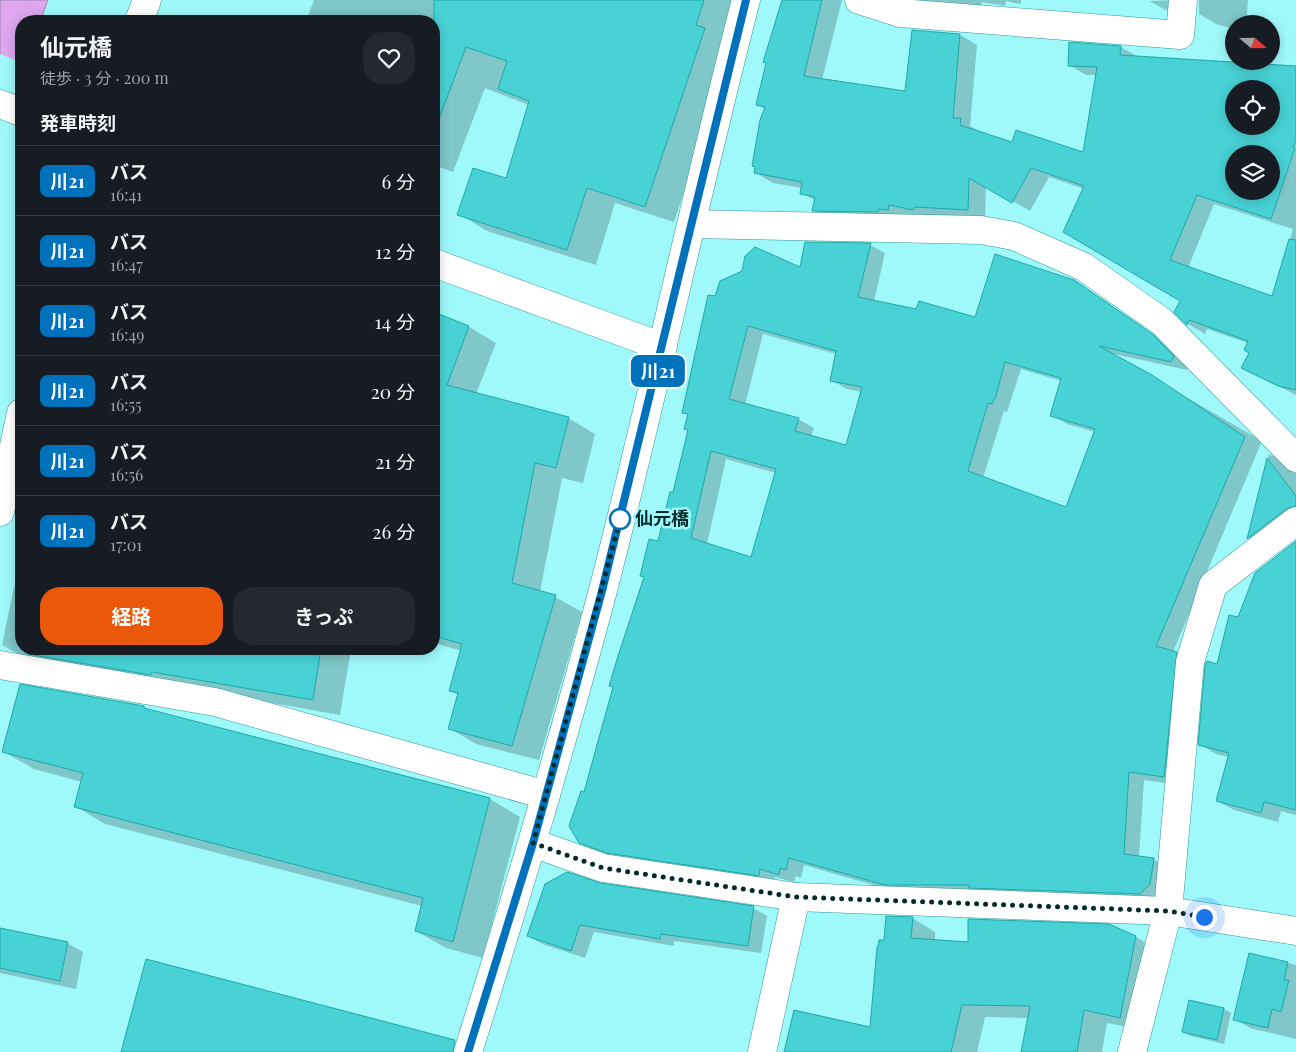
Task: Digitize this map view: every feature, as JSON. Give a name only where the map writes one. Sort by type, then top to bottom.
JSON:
[{"type":"street","points":[[141,15],[147,0]]},
{"type":"street","points":[[468,1052],[533,843],[602,591],[663,347],[746,0]]},
{"type":"street","points":[[859,0],[900,13],[1180,35],[1183,0]]},
{"type":"street","points":[[0,104],[15,110]]},
{"type":"street","points":[[692,224],[981,230],[1014,236],[1084,267],[1162,321],[1296,458]]},
{"type":"street","points":[[440,265],[663,347]]},
{"type":"street","points":[[0,512],[15,441]]},
{"type":"street","points":[[1132,1052],[1168,911],[1190,662],[1213,585],[1296,522]]},
{"type":"street","points":[[0,665],[215,702],[546,795]]},
{"type":"street","points":[[533,843],[603,868],[796,897],[1168,911],[1296,931]]},
{"type":"street","points":[[762,1052],[796,897]]},
{"type":"shaded area","points":[[0,0],[48,0],[42,15],[15,15],[15,89],[0,131]]},
{"type":"pier","points":[[0,54],[15,60],[15,95],[0,133]]},
{"type":"building","points":[[434,0],[704,0],[696,25],[705,28],[645,207],[587,188],[567,250],[457,215],[473,168],[506,178],[529,101],[498,89],[507,61],[466,47],[440,116],[440,15],[434,15]]},
{"type":"building","points":[[782,0],[822,0],[804,76],[905,91],[912,30],[960,34],[953,118],[961,118],[960,125],[1012,142],[1016,130],[1083,152],[1097,67],[1068,66],[1069,42],[1121,46],[1120,55],[1225,62],[1225,70],[1280,70],[1280,65],[1296,66],[1296,140],[1293,147],[1295,148],[1280,192],[1280,145],[1225,145],[1225,200],[1277,200],[1271,219],[1197,195],[1170,260],[1272,296],[1289,239],[1296,240],[1296,390],[1278,386],[1241,368],[1249,353],[1244,350],[1248,341],[1189,320],[1187,325],[1174,312],[1180,301],[1063,232],[1084,186],[1031,168],[1012,203],[969,178],[968,210],[914,207],[913,210],[889,205],[888,210],[879,209],[878,212],[812,211],[815,197],[800,194],[802,182],[754,173],[755,167],[752,166],[760,120],[765,107],[756,105],[766,63],[763,62]]},
{"type":"building","points":[[805,242],[871,243],[858,297],[916,309],[919,301],[975,317],[995,254],[1074,280],[1151,333],[1174,356],[1171,362],[1099,346],[1152,375],[1245,437],[1156,646],[1177,652],[1164,777],[1129,772],[1124,854],[1154,858],[1150,884],[1140,894],[969,888],[969,885],[885,885],[789,858],[786,870],[780,868],[779,875],[760,869],[759,876],[607,853],[579,843],[569,826],[581,791],[584,792],[613,687],[609,686],[644,577],[640,576],[649,539],[658,541],[670,492],[673,492],[688,430],[684,429],[688,414],[682,413],[708,295],[715,296],[720,281],[742,271],[745,256],[755,247],[800,267]],"holes":[[[748,326],[836,351],[830,381],[862,387],[846,445],[795,431],[799,418],[729,399]],[[1005,362],[1061,378],[1050,416],[1095,429],[1066,507],[968,471],[988,403],[992,404]],[[711,451],[776,469],[751,557],[691,538]]]},
{"type":"building","points":[[440,314],[469,326],[447,385],[569,417],[556,468],[535,463],[512,583],[556,595],[512,746],[448,729],[458,693],[449,691],[462,644],[440,638]]},
{"type":"building","points":[[1267,458],[1296,496],[1296,506],[1286,509],[1247,539]]},
{"type":"building","points":[[1296,541],[1296,810],[1264,802],[1261,813],[1216,801],[1229,753],[1198,745],[1205,665],[1207,661],[1217,664],[1229,615],[1238,617],[1255,573]]},
{"type":"building","points":[[34,655],[320,655],[313,700],[152,672],[151,675]]},
{"type":"building","points":[[20,684],[144,706],[144,708],[490,798],[453,942],[415,931],[423,898],[74,807],[83,773],[2,752]]},
{"type":"building","points":[[567,872],[601,883],[754,906],[748,946],[661,934],[660,939],[580,925],[571,951],[527,936],[545,884]]},
{"type":"building","points":[[886,916],[913,917],[911,938],[968,942],[968,919],[1109,924],[1136,936],[1120,1018],[1084,1010],[1077,1052],[1021,1052],[1030,1006],[962,1005],[951,1052],[784,1052],[794,1010],[870,1027],[877,947],[879,940],[884,940]]},
{"type":"building","points":[[0,928],[68,942],[60,981],[0,968]]},
{"type":"building","points":[[1249,953],[1288,962],[1284,980],[1289,980],[1281,1012],[1272,1009],[1268,1028],[1233,1020]]},
{"type":"building","points":[[146,959],[455,1040],[453,1052],[121,1052]]},
{"type":"building","points":[[1189,1000],[1224,1008],[1217,1040],[1182,1032]]},
{"type":"bus line","name":"川21","points":[[468,1052],[533,843],[602,591],[663,347],[746,0]]},
{"type":"place","name":"仙元橋","points":[[620,519]]},
{"type":"route","points":[[620,519],[621,516],[533,843],[603,868],[796,897],[1168,911],[1204,917]]}]
